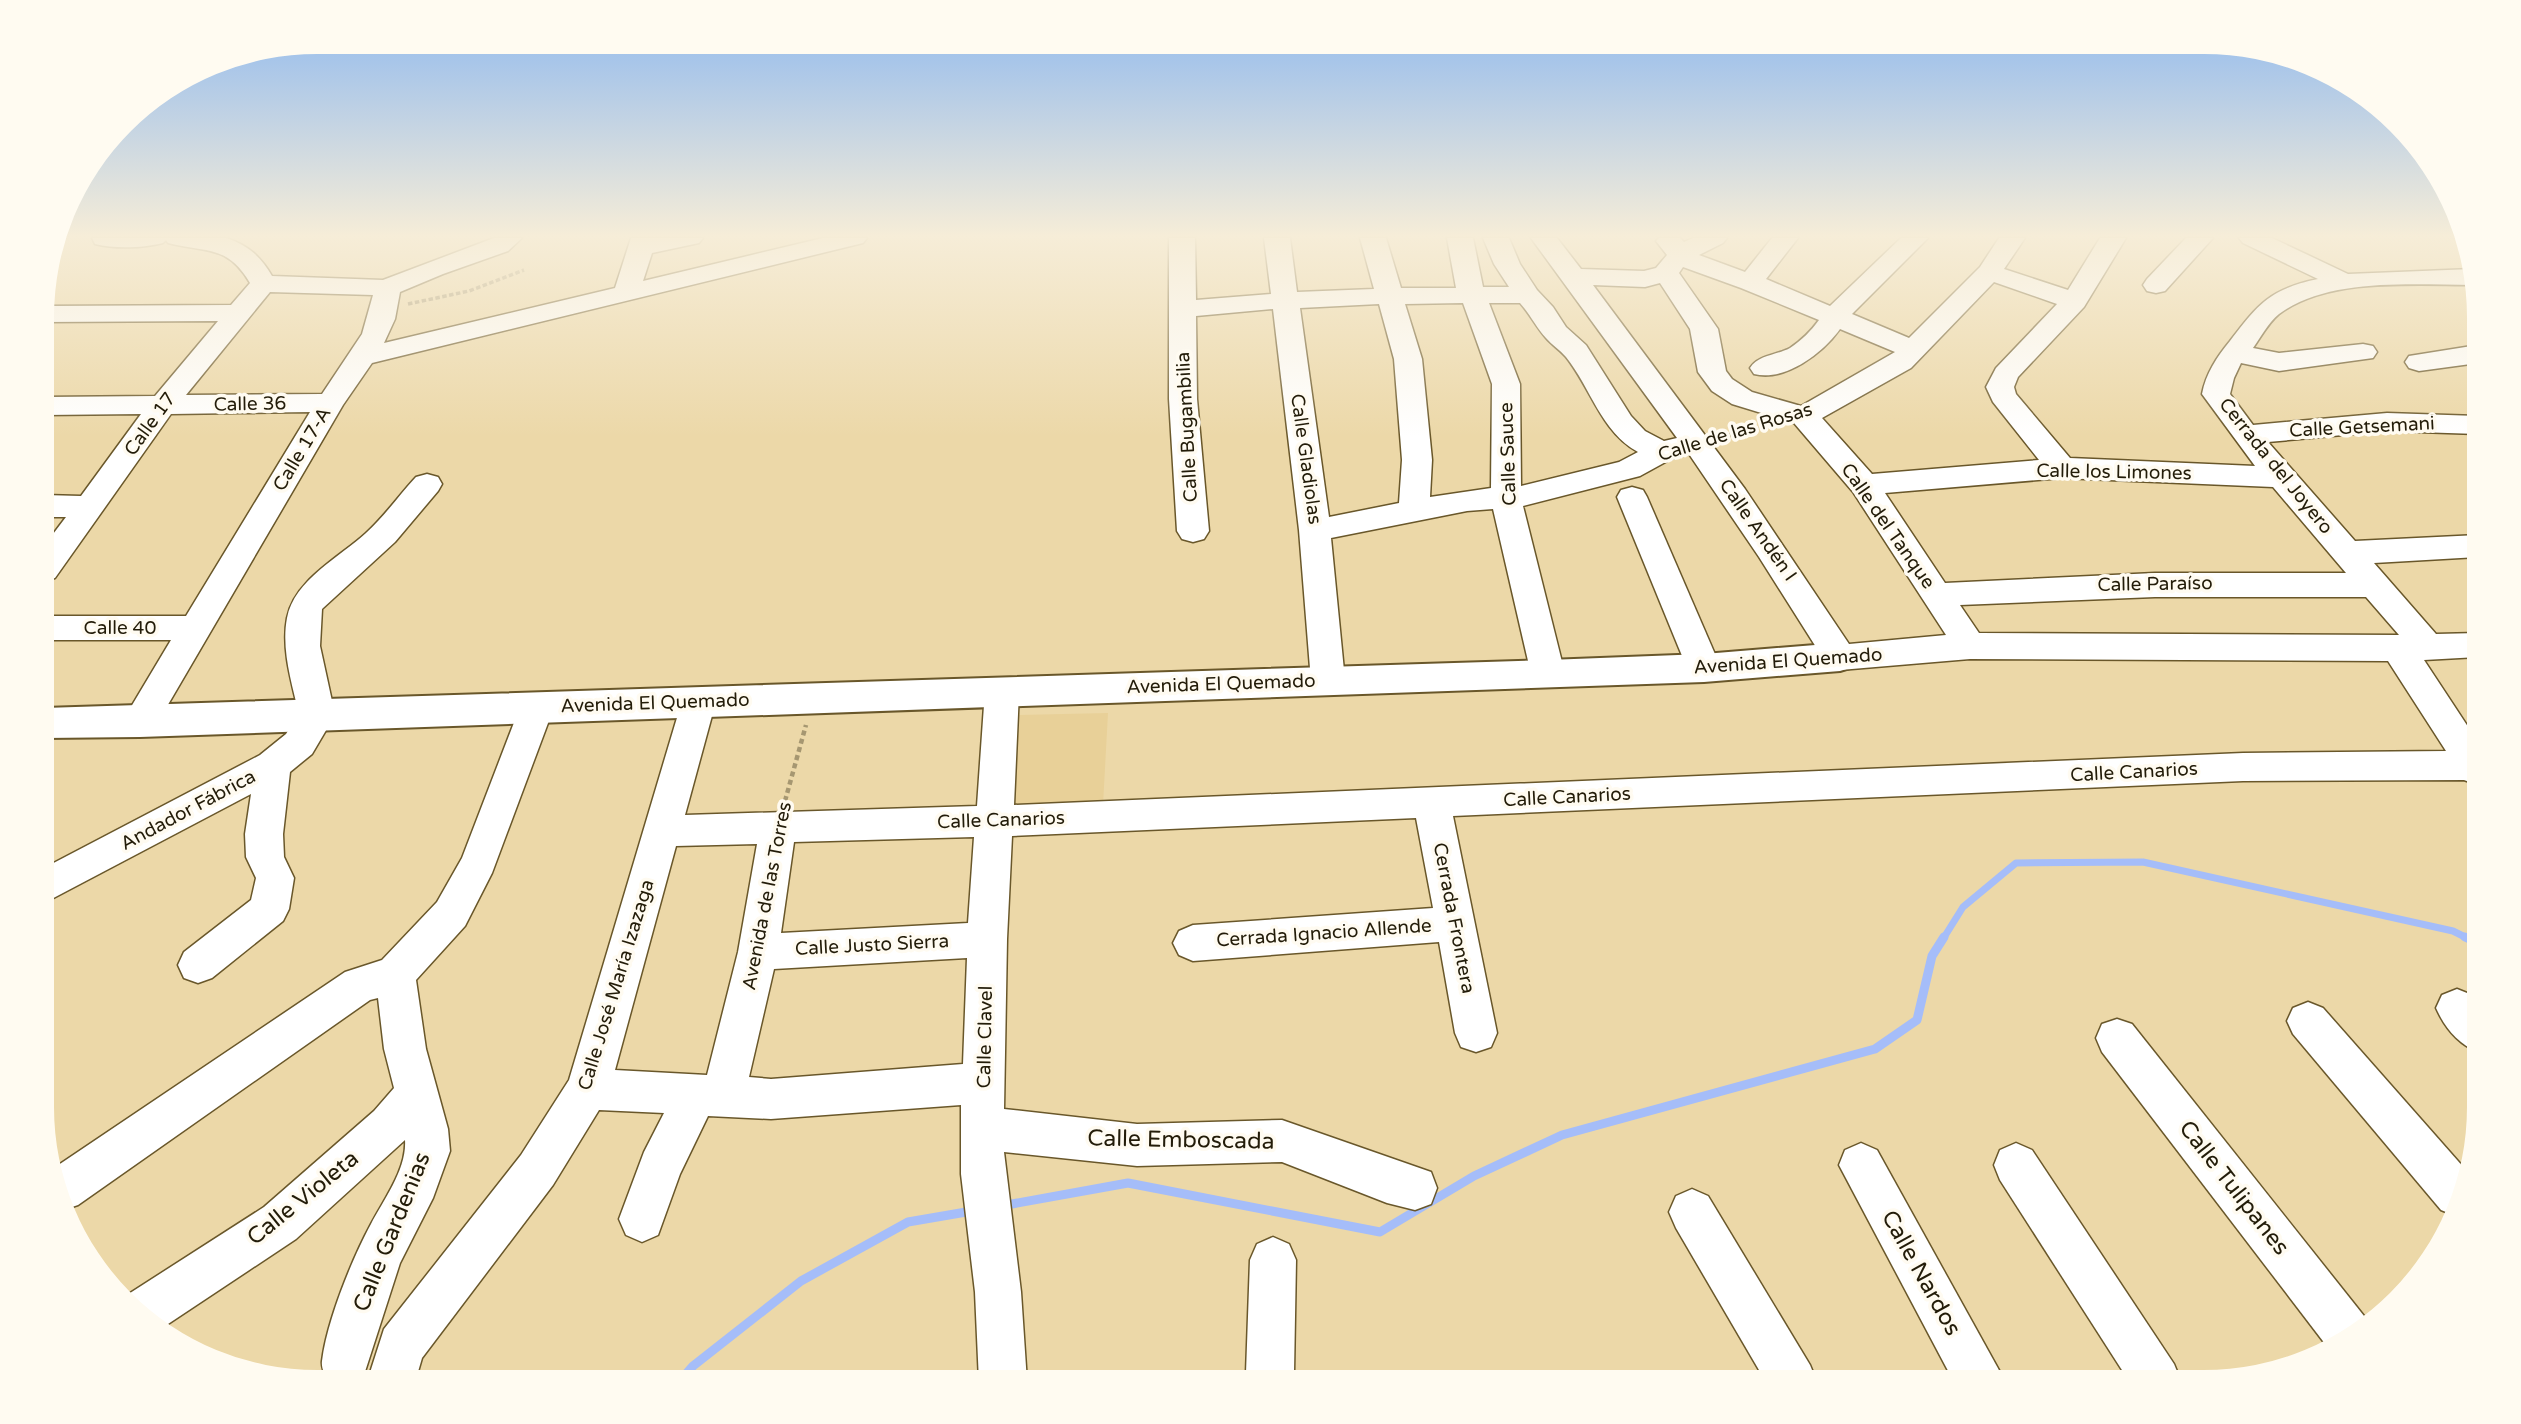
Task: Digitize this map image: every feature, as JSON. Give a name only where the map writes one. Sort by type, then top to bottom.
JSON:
[{"type":"main road","name":"Avenida El Quemado","points":[[54,723],[1548,674],[1704,668],[1840,657]]},
{"type":"street","name":"Calle 17","points":[[54,557],[162,406],[245,304]]},
{"type":"street","name":"Calle 17-A","points":[[140,722],[330,403],[361,356],[385,304]]},
{"type":"street","points":[[361,356],[581,304]]},
{"type":"street","name":"Calle Bugambilia","points":[[1182,304],[1183,399],[1193,531]]},
{"type":"street","points":[[1182,310],[1220,304]]},
{"type":"street","name":"Calle Gladiolas","points":[[1285,304],[1315,530],[1328,681]]},
{"type":"street","points":[[1392,304],[1408,359],[1418,460],[1413,510]]},
{"type":"street","name":"Calle Sauce","points":[[1476,304],[1506,384],[1506,498],[1548,674]]},
{"type":"street","points":[[1536,304],[1555,331],[1576,351],[1620,422],[1635,438],[1661,452]]},
{"type":"street","name":"Calle Andén I","points":[[1595,304],[1788,571],[1840,657]]},
{"type":"street","points":[[1693,304],[1704,329],[1712,372],[1722,384],[1742,398],[1804,416]]},
{"type":"street","points":[[1806,304],[1913,349]]},
{"type":"street","points":[[1764,368],[1798,355],[1819,339],[1847,304]]},
{"type":"street","name":"Calle de las Rosas","points":[[1804,416],[1900,362],[1957,304]]},
{"type":"street","points":[[2062,468],[2003,396],[2000,387],[2006,374],[2072,304]]},
{"type":"street","name":"Cerrada del Joyero","points":[[2275,304],[2259,318],[2219,374],[2217,394],[2245,435],[2372,585],[2413,648],[2467,751]]},
{"type":"street","points":[[54,314],[237,313]]},
{"type":"street","points":[[2234,353],[2279,362],[2363,352]]},
{"type":"street","points":[[2419,362],[2467,355]]},
{"type":"street","name":"Calle 36","points":[[54,406],[330,403]]},
{"type":"street","name":"Calle del Tanque","points":[[1804,416],[1864,485],[1970,646]]},
{"type":"street","name":"Calle Getsemani","points":[[2245,435],[2387,422],[2467,425]]},
{"type":"street","name":"Calle de las Rosas","points":[[1315,530],[1413,510],[1532,495],[1629,470],[1661,452],[1695,443]]},
{"type":"street","name":"Calle los Limones","points":[[1864,485],[2062,468],[2281,477]]},
{"type":"street","points":[[317,715],[304,656],[306,608],[338,573],[377,541],[427,484]]},
{"type":"street","points":[[1632,497],[1704,668]]},
{"type":"street","points":[[54,506],[91,507]]},
{"type":"street","points":[[2347,553],[2467,547]]},
{"type":"street","name":"Calle Paraíso","points":[[1937,596],[2044,587],[2215,583],[2372,585]]},
{"type":"street","name":"Calle 40","points":[[54,628],[196,628]]},
{"type":"street","name":"Avenida El Quemado","points":[[1840,657],[1970,646],[2413,648],[2467,646]]},
{"type":"street","name":"Calle Clavel","points":[[1002,691],[992,821],[982,1128],[983,1174],[998,1292],[1002,1370]]},
{"type":"street","name":"Calle José María Izazaga","points":[[396,1364],[537,1170],[588,1089],[699,701]]},
{"type":"street","points":[[66,1186],[359,985],[395,975],[451,914],[479,862],[537,706]]},
{"type":"street","name":"Andador Fábrica","points":[[54,882],[273,765],[299,744],[317,715]]},
{"type":"street","points":[[198,965],[269,909],[275,878],[265,857],[264,834],[273,765]]},
{"type":"street","name":"Calle Canarios","points":[[660,831],[992,821],[2243,767],[2467,768]]},
{"type":"street","name":"Cerrada Frontera","points":[[1432,803],[1476,1033]]},
{"type":"street","name":"Avenida de las Torres","points":[[642,1219],[660,1167],[709,1096],[758,952],[778,828]]},
{"type":"street","name":"Cerrada Ignacio Allende","points":[[1193,943],[1455,923]]},
{"type":"street","name":"Calle Justo Sierra","points":[[758,952],[987,939]]},
{"type":"street","name":"Calle Gardenias","points":[[334,1370],[380,1253],[417,1182],[428,1151],[426,1129],[405,1049],[395,975]]},
{"type":"street","points":[[2308,1021],[2454,1189]]},
{"type":"street","name":"Calle Tulipanes","points":[[2116,1038],[2344,1329]]},
{"type":"street","points":[[588,1089],[771,1099],[984,1083]]},
{"type":"street","name":"Calle Violeta","points":[[149,1309],[280,1223],[389,1126],[416,1095]]},
{"type":"street","name":"Calle Emboscada","points":[[982,1128],[1137,1144],[1282,1141],[1387,1181],[1415,1188]]},
{"type":"street","name":"Calle Nardos","points":[[1861,1165],[1975,1370]]},
{"type":"street","points":[[2016,1165],[2150,1370]]},
{"type":"street","points":[[1692,1212],[1786,1370]]},
{"type":"street","points":[[1270,1370],[1273,1260]]},
{"type":"street","points":[[354,1370],[396,1364]]},
{"type":"path","name":"Calle de las Rosas","points":[[1695,443],[1804,416]]},
{"type":"path","name":"Avenida de las Torres","points":[[778,828],[814,697]]},
{"type":"shaded area","points":[[1108,713],[1103,805],[1009,807],[1019,715]]},
{"type":"waterway","points":[[1943,939],[1963,907],[2016,863],[2143,862],[2453,931],[2465,937]]},
{"type":"waterway","points":[[1001,1206],[1128,1183],[1380,1232],[1474,1176],[1562,1135],[1875,1049],[1917,1020],[1932,956],[1944,937]]},
{"type":"waterway","points":[[690,1370],[801,1281],[908,1222],[972,1211]]}]
